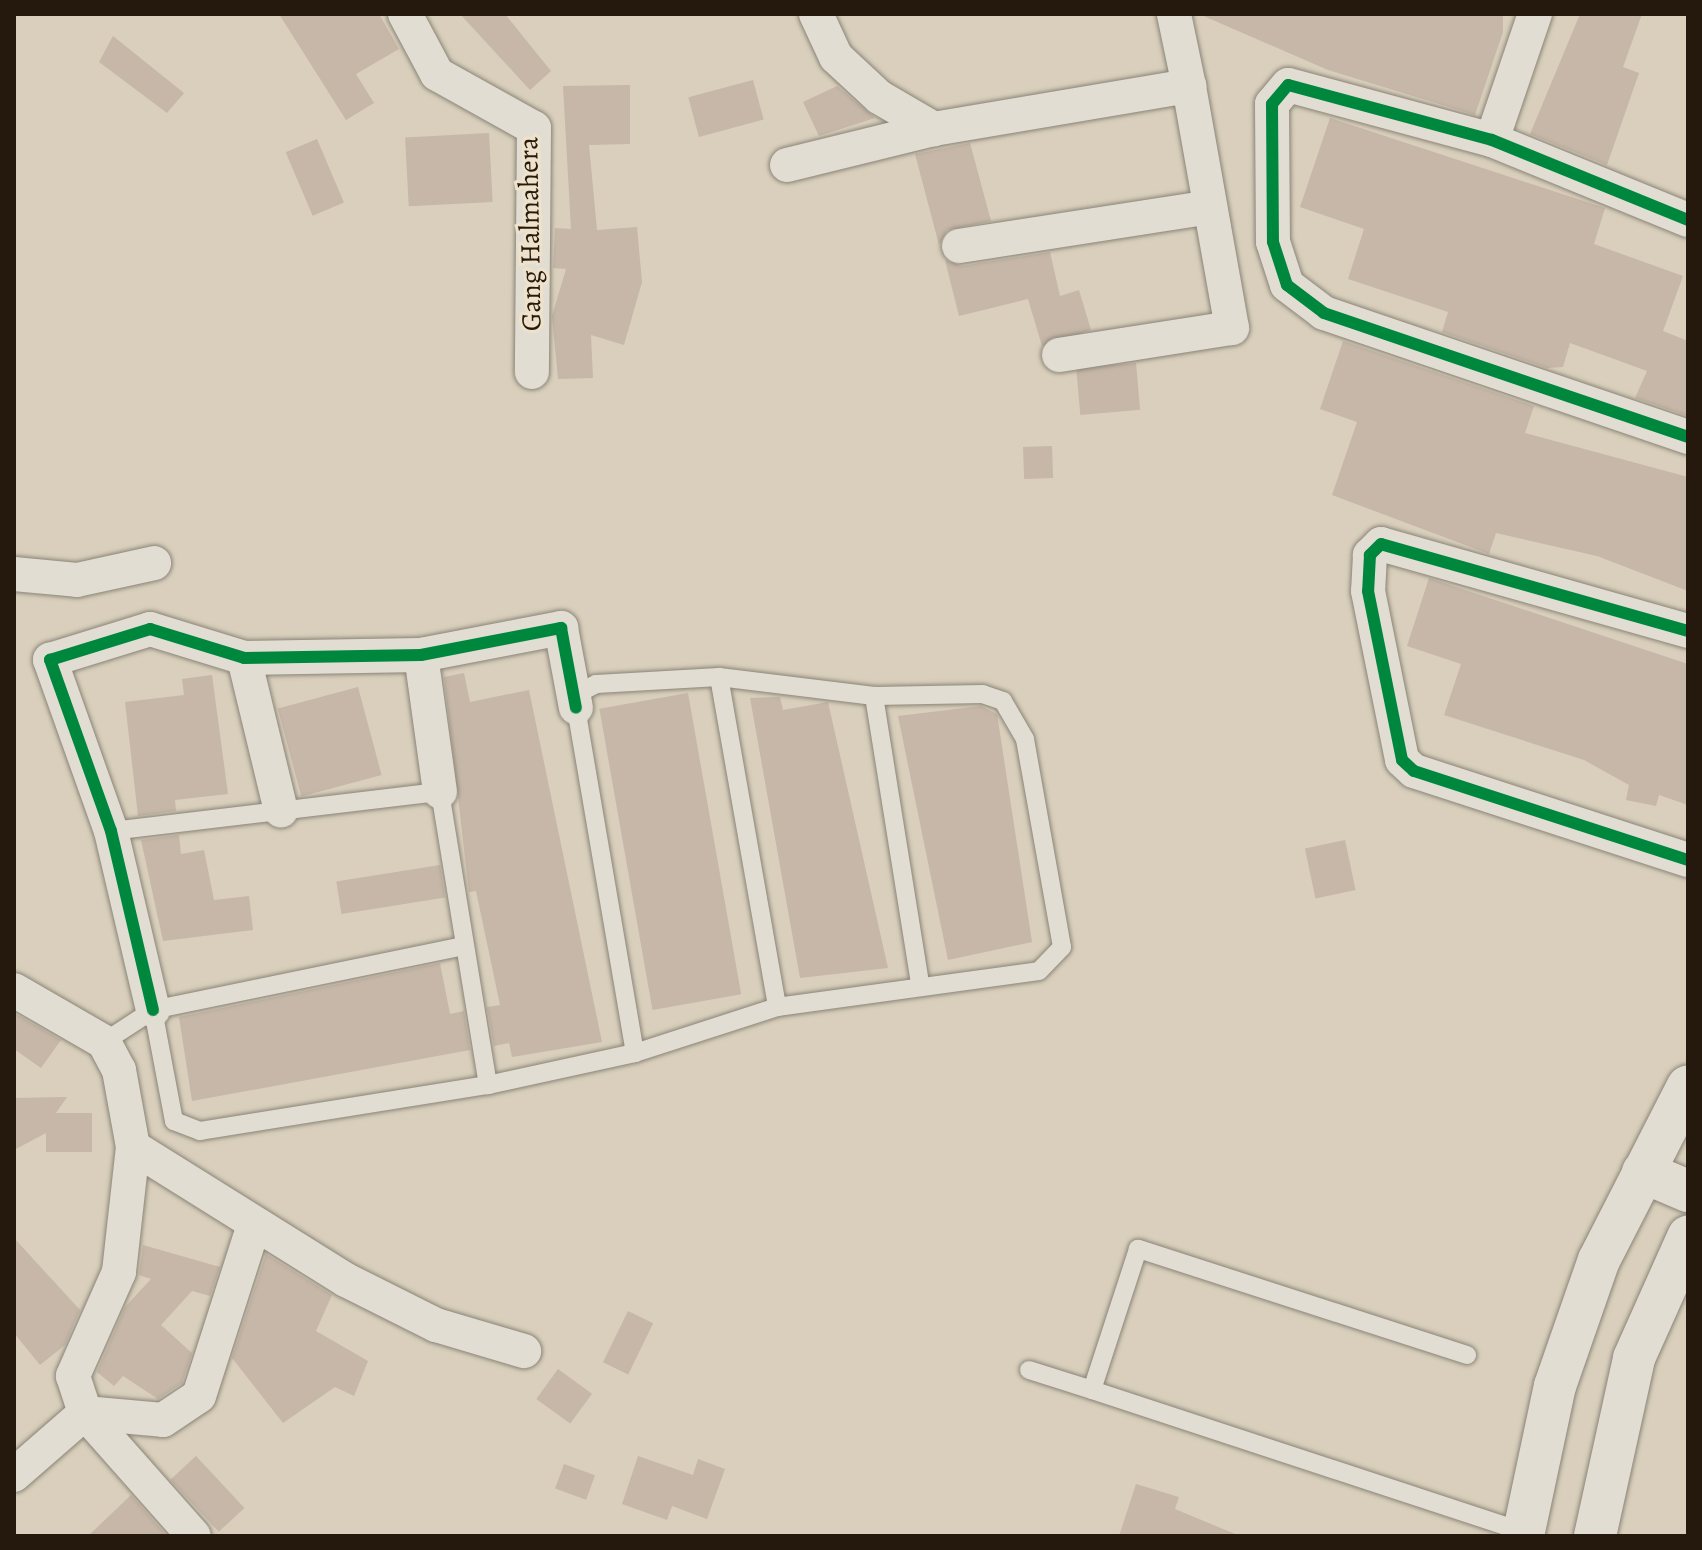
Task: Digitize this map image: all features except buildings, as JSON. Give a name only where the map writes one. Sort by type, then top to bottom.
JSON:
[{"type":"street","name":"Gang Halmahera","points":[[405,14],[437,74],[534,128],[532,372]]},
{"type":"street","points":[[816,14],[836,57],[879,97],[934,129]]},
{"type":"street","points":[[1059,355],[1232,328],[1174,14]]},
{"type":"street","points":[[1492,140],[1535,14]]},
{"type":"street","points":[[1688,220],[1492,140],[1288,85],[1278,91],[1272,104],[1273,242],[1287,285],[1324,313],[1688,437]]},
{"type":"street","points":[[787,165],[934,129],[1189,86]]},
{"type":"street","points":[[959,246],[1210,207]]},
{"type":"street","points":[[1688,631],[1381,544],[1370,555],[1368,591],[1402,760],[1414,771],[1688,860]]},
{"type":"street","points":[[14,574],[77,580],[154,563]]},
{"type":"street","points":[[153,1010],[111,831],[50,660],[150,629],[244,658],[421,655],[561,628],[576,708]]},
{"type":"street","points":[[421,655],[440,792]]},
{"type":"street","points":[[244,658],[281,811]]},
{"type":"street","points":[[14,990],[104,1042],[119,1070],[133,1147],[119,1272],[73,1376],[85,1413],[194,1536]]},
{"type":"street","points":[[1522,1534],[1555,1386],[1599,1260],[1688,1086]]},
{"type":"street","points":[[133,1147],[254,1225],[436,1325],[524,1351]]},
{"type":"street","points":[[1643,1172],[1688,1191]]},
{"type":"street","points":[[14,1475],[85,1413],[163,1420],[199,1396],[254,1225]]},
{"type":"street","points":[[1595,1536],[1634,1358],[1688,1237]]},
{"type":"lane","points":[[719,677],[777,1007]]},
{"type":"lane","points":[[153,1010],[174,1121],[200,1131],[488,1085],[635,1053],[777,1007],[920,982],[1039,971],[1062,947],[1020,723],[1003,701],[983,694],[874,696],[719,677],[596,684],[581,692],[576,708],[635,1053]]},
{"type":"lane","points":[[874,696],[920,982]]},
{"type":"lane","points":[[111,831],[440,792],[488,1085]]},
{"type":"lane","points":[[104,1042],[153,1010],[464,946]]},
{"type":"lane","points":[[1092,1390],[1138,1249],[1467,1355]]},
{"type":"lane","points":[[1029,1370],[1522,1534]]},
{"type":"cycle path","points":[[1688,220],[1492,140],[1288,85],[1272,104],[1273,242],[1287,285],[1324,313],[1688,437]]},
{"type":"cycle path","points":[[1688,631],[1381,544],[1370,555],[1368,591],[1402,760],[1414,771],[1688,860]]},
{"type":"cycle path","points":[[153,1010],[111,831],[50,660],[150,629],[244,658],[421,655],[561,628],[576,708]]}]
